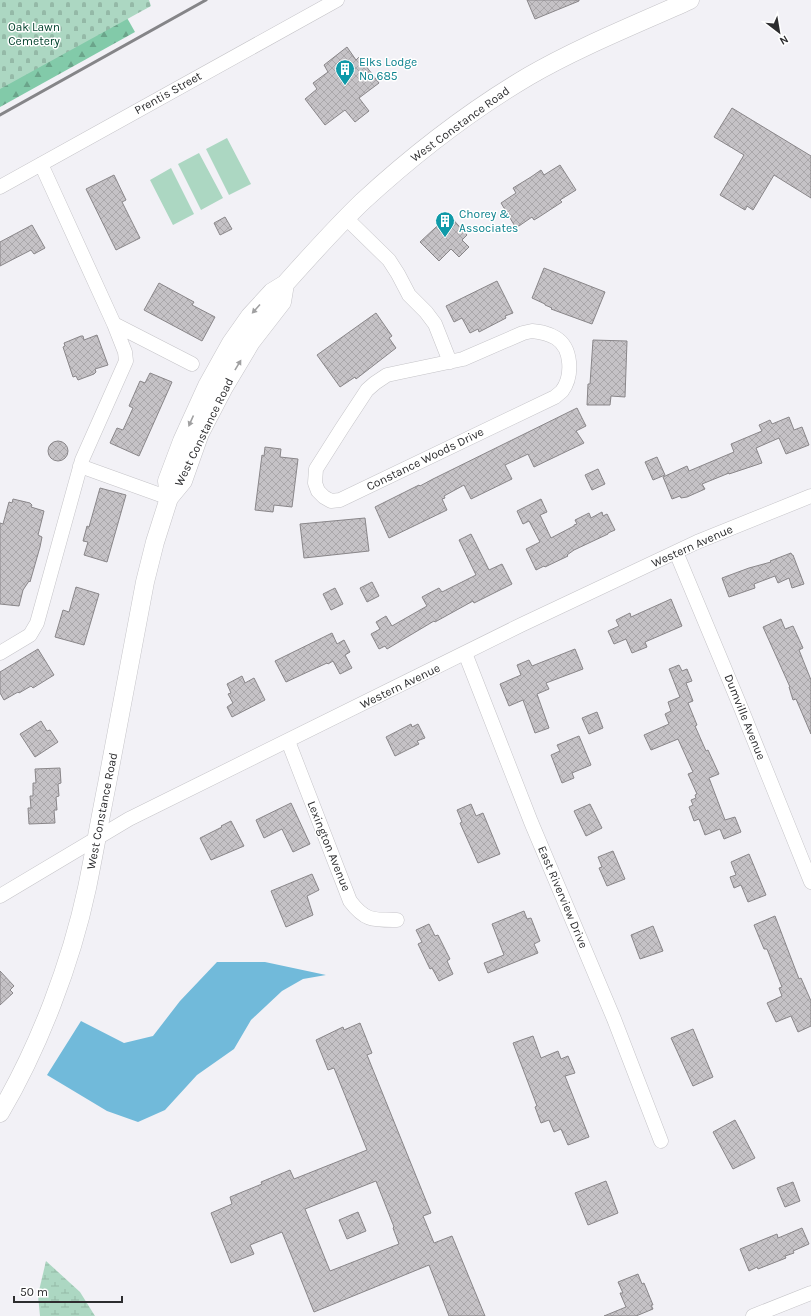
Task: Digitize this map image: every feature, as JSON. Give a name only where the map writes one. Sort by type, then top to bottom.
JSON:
[{"type":"main road","name":"West Constance Road","points":[[0,1113],[37,1041],[74,941],[87,889],[145,582],[155,542],[169,498],[167,481],[182,441],[207,386],[231,343],[250,316],[272,292],[285,284],[346,218],[402,167],[441,135],[488,101],[530,76],[564,58],[690,0]]},
{"type":"street","name":"Prentis Street","points":[[0,187],[337,0]]},
{"type":"street","points":[[0,653],[30,635],[37,623],[80,466],[126,361],[125,352],[114,324],[41,164]]},
{"type":"street","points":[[346,218],[389,260],[409,295],[426,312],[435,324],[450,362]]},
{"type":"street","points":[[114,324],[192,364]]},
{"type":"street","name":"Constance Woods Drive","points":[[532,331],[546,333],[557,338],[564,345],[570,368],[568,380],[562,390],[555,397],[340,500],[331,501],[324,498],[318,492],[315,483],[316,469],[367,390],[387,375],[450,362],[463,359],[523,333],[532,331]]},
{"type":"street","points":[[80,466],[169,498]]},
{"type":"street","name":"Western Avenue","points":[[0,896],[129,819],[465,653],[697,542],[811,496]]},
{"type":"street","name":"Dumville Avenue","points":[[676,552],[742,708],[811,882]]},
{"type":"street","name":"East Riverview Drive","points":[[465,653],[531,822],[614,1018],[661,1141]]},
{"type":"street","name":"Lexington Avenue","points":[[288,741],[350,901],[365,917],[377,920],[397,920]]},
{"type":"street","points":[[753,1316],[811,1293]]},
{"type":"green space","name":"Oak Lawn Cemetery","points":[[0,0],[149,0],[151,6],[0,89]]},
{"type":"green space","points":[[122,9],[135,32],[0,107],[0,80]]},
{"type":"green space","points":[[227,138],[251,184],[229,195],[206,149]]},
{"type":"green space","points":[[199,153],[223,198],[201,210],[178,164]]},
{"type":"green space","points":[[171,168],[194,214],[173,225],[150,180]]},
{"type":"green space","points":[[46,1261],[80,1292],[95,1316],[40,1316],[38,1295]]},
{"type":"water","points":[[217,962],[265,962],[326,975],[303,979],[282,991],[251,1020],[234,1049],[197,1075],[165,1110],[138,1122],[107,1111],[47,1075],[81,1021],[124,1043],[153,1036],[180,1001]]},
{"type":"building","points":[[527,0],[579,0],[579,1],[535,19]]},
{"type":"building","name":"Elks Lodge No 685","points":[[347,47],[356,60],[359,57],[379,83],[359,98],[369,111],[355,122],[345,110],[325,125],[305,99],[317,89],[313,83],[328,72],[324,65]]},
{"type":"building","points":[[732,108],[811,156],[811,198],[774,175],[753,210],[747,206],[745,210],[720,195],[744,155],[714,137]]},
{"type":"building","points":[[560,165],[576,190],[560,200],[562,202],[539,217],[534,220],[532,217],[516,228],[501,203],[516,193],[513,188],[541,170],[544,175]]},
{"type":"building","points":[[114,175],[126,200],[122,202],[140,238],[116,250],[86,189]]},
{"type":"building","name":"Chorey & Associates","points":[[449,215],[467,235],[462,240],[469,247],[459,257],[451,249],[439,261],[420,242]]},
{"type":"building","points":[[225,217],[232,229],[220,235],[214,223]]},
{"type":"building","points":[[32,225],[45,248],[34,254],[31,250],[0,266],[0,242]]},
{"type":"building","points":[[544,268],[605,292],[592,324],[551,309],[552,308],[532,298]]},
{"type":"building","points":[[497,281],[513,313],[505,316],[506,318],[479,332],[478,329],[470,333],[462,318],[454,322],[446,306]]},
{"type":"building","points":[[159,283],[194,302],[192,305],[215,317],[202,341],[144,310]]},
{"type":"building","points":[[376,313],[392,336],[389,338],[396,348],[356,379],[355,377],[340,387],[317,355]]},
{"type":"building","points":[[97,335],[108,365],[95,369],[96,372],[94,374],[78,380],[76,376],[73,377],[63,347],[65,346],[64,343],[81,336],[83,336],[84,340]]},
{"type":"building","points":[[593,340],[627,341],[625,397],[611,396],[610,405],[587,405]]},
{"type":"building","points":[[150,373],[172,382],[139,456],[110,443],[117,428],[123,430],[133,408],[129,406],[140,381],[145,383]]},
{"type":"building","points":[[577,408],[586,426],[576,431],[584,443],[534,467],[528,454],[505,465],[512,479],[471,499],[464,485],[444,496],[445,498],[442,499],[447,510],[389,538],[375,507]]},
{"type":"building","points":[[789,417],[794,430],[802,427],[809,445],[786,454],[779,438],[756,448],[762,463],[729,473],[702,484],[705,489],[687,497],[681,498],[680,496],[672,499],[663,477],[687,466],[689,471],[734,452],[731,444],[762,431],[759,425],[770,420],[772,424]]},
{"type":"building","points":[[58,441],[65,444],[68,451],[65,458],[58,461],[51,458],[48,451],[51,444]]},
{"type":"building","points":[[265,447],[281,449],[280,457],[298,459],[292,507],[274,505],[273,512],[255,510],[262,455],[264,456]]},
{"type":"building","points":[[657,457],[665,475],[653,480],[645,462]]},
{"type":"building","points":[[598,469],[605,484],[592,490],[585,475]]},
{"type":"building","points":[[100,488],[126,495],[107,562],[84,555],[88,542],[83,541],[87,526],[89,527]]},
{"type":"building","points":[[13,499],[30,503],[32,505],[31,507],[44,511],[38,535],[42,537],[40,547],[30,582],[29,581],[23,590],[19,606],[0,604],[0,523],[3,524],[9,502],[12,503]]},
{"type":"building","points":[[541,499],[547,512],[540,515],[551,538],[574,526],[577,524],[575,520],[589,513],[591,518],[602,512],[603,516],[607,514],[615,530],[574,550],[567,555],[568,556],[536,570],[526,549],[540,542],[529,521],[523,524],[517,511]]},
{"type":"building","points":[[365,518],[369,551],[304,558],[300,524]]},
{"type":"building","points":[[471,534],[489,570],[502,564],[512,584],[474,603],[473,601],[435,622],[434,621],[387,649],[385,646],[379,649],[371,634],[380,629],[376,622],[386,616],[392,626],[427,606],[422,597],[439,588],[442,592],[476,575],[459,540]]},
{"type":"building","points":[[791,553],[804,584],[792,588],[789,578],[778,583],[775,576],[754,584],[755,588],[729,597],[722,578],[771,562],[770,561]]},
{"type":"building","points":[[372,582],[379,596],[367,602],[360,588]]},
{"type":"building","points":[[76,587],[99,594],[84,645],[55,637],[63,610],[69,612]]},
{"type":"building","points":[[335,588],[343,604],[331,610],[323,594]]},
{"type":"building","points":[[671,599],[682,626],[645,642],[647,647],[632,653],[626,639],[614,644],[608,631],[619,626],[616,620],[630,613],[631,617]]},
{"type":"building","points":[[781,619],[785,629],[793,626],[803,648],[799,650],[811,680],[811,734],[796,699],[793,700],[790,687],[763,627]]},
{"type":"building","points":[[332,633],[337,644],[344,640],[350,652],[345,655],[352,668],[340,674],[333,661],[286,682],[275,661]]},
{"type":"building","points":[[38,649],[54,675],[33,688],[31,686],[4,700],[0,693],[0,672]]},
{"type":"building","points":[[575,649],[583,669],[546,683],[549,689],[537,694],[549,728],[535,733],[523,700],[509,706],[500,684],[521,675],[517,665],[529,660],[532,666]]},
{"type":"building","points":[[679,665],[682,671],[687,669],[692,681],[686,683],[693,701],[688,703],[697,725],[695,726],[706,751],[708,750],[719,774],[709,778],[725,820],[735,817],[741,832],[724,839],[720,829],[705,835],[699,819],[694,821],[689,807],[693,805],[691,800],[696,798],[695,795],[697,794],[688,774],[693,772],[678,739],[651,750],[644,735],[669,724],[665,714],[671,711],[668,702],[680,697],[669,669]]},
{"type":"building","points":[[242,676],[245,683],[254,678],[265,700],[232,717],[227,707],[233,703],[228,694],[231,693],[227,684]]},
{"type":"building","points":[[597,712],[603,728],[589,734],[582,718]]},
{"type":"building","points":[[41,721],[47,731],[50,730],[58,742],[35,757],[20,734]]},
{"type":"building","points":[[411,724],[412,727],[418,724],[425,738],[417,741],[419,744],[395,756],[386,737]]},
{"type":"building","points":[[579,736],[591,765],[572,773],[574,778],[562,783],[551,755],[560,751],[557,745]]},
{"type":"building","points":[[60,768],[61,783],[58,784],[59,796],[56,797],[57,810],[54,810],[55,823],[29,824],[28,808],[31,808],[30,796],[33,796],[33,783],[36,783],[35,769]]},
{"type":"building","points":[[291,803],[310,844],[293,852],[282,829],[264,838],[256,820]]},
{"type":"building","points":[[471,804],[476,816],[483,813],[500,854],[478,863],[460,823],[462,822],[457,810]]},
{"type":"building","points":[[590,804],[602,828],[586,836],[574,811]]},
{"type":"building","points":[[231,821],[244,846],[211,860],[200,838]]},
{"type":"building","points":[[613,851],[625,879],[607,886],[599,868],[602,867],[598,857]]},
{"type":"building","points":[[749,854],[766,895],[748,902],[741,885],[734,888],[730,877],[736,875],[731,862]]},
{"type":"building","points":[[312,874],[319,890],[307,896],[313,915],[286,927],[271,891]]},
{"type":"building","points":[[524,911],[527,919],[531,918],[540,941],[534,944],[538,953],[488,973],[484,963],[504,955],[492,924]]},
{"type":"building","points":[[775,916],[799,979],[801,978],[811,1001],[811,1026],[798,1032],[791,1016],[776,1022],[767,1003],[782,996],[779,988],[782,987],[767,949],[764,949],[754,925]]},
{"type":"building","points":[[429,924],[435,936],[438,935],[450,959],[447,961],[453,974],[439,981],[432,968],[430,969],[418,944],[422,942],[416,930]]},
{"type":"building","points":[[653,926],[663,951],[640,959],[631,935]]},
{"type":"building","points":[[0,971],[14,986],[10,990],[13,993],[0,1005]]},
{"type":"building","points":[[360,1023],[372,1053],[367,1055],[431,1213],[423,1216],[434,1243],[452,1236],[485,1316],[449,1316],[429,1265],[314,1312],[282,1232],[250,1245],[254,1254],[231,1263],[211,1213],[232,1204],[230,1197],[262,1184],[261,1182],[290,1170],[294,1179],[367,1150],[334,1068],[328,1070],[316,1040],[343,1027],[344,1030]],"holes":[[[376,1181],[394,1227],[393,1228],[399,1244],[330,1271],[305,1209]]]},
{"type":"building","points":[[693,1029],[713,1077],[693,1086],[671,1038]]},
{"type":"building","points":[[533,1036],[541,1058],[558,1051],[561,1059],[568,1056],[575,1073],[565,1076],[589,1137],[568,1145],[561,1129],[554,1132],[549,1120],[541,1123],[535,1107],[537,1106],[513,1043]]},
{"type":"building","points":[[735,1120],[755,1158],[733,1169],[713,1132]]},
{"type":"building","points":[[606,1181],[618,1213],[588,1225],[575,1193]]},
{"type":"building","points":[[793,1182],[800,1201],[785,1207],[777,1188]]},
{"type":"building","points":[[358,1212],[366,1231],[347,1239],[339,1220]]},
{"type":"building","points":[[802,1228],[809,1244],[793,1251],[794,1253],[785,1256],[786,1258],[749,1271],[740,1249],[777,1234],[778,1238]]},
{"type":"building","points":[[638,1274],[642,1284],[644,1283],[653,1305],[651,1305],[653,1309],[636,1316],[604,1316],[626,1307],[620,1293],[623,1293],[618,1282]]},
{"type":"railway","points":[[0,115],[206,0]]},
{"type":"place","name":"Elks Lodge No 685","points":[[345,86]]},
{"type":"place","name":"Chorey & Associates","points":[[445,238]]}]
